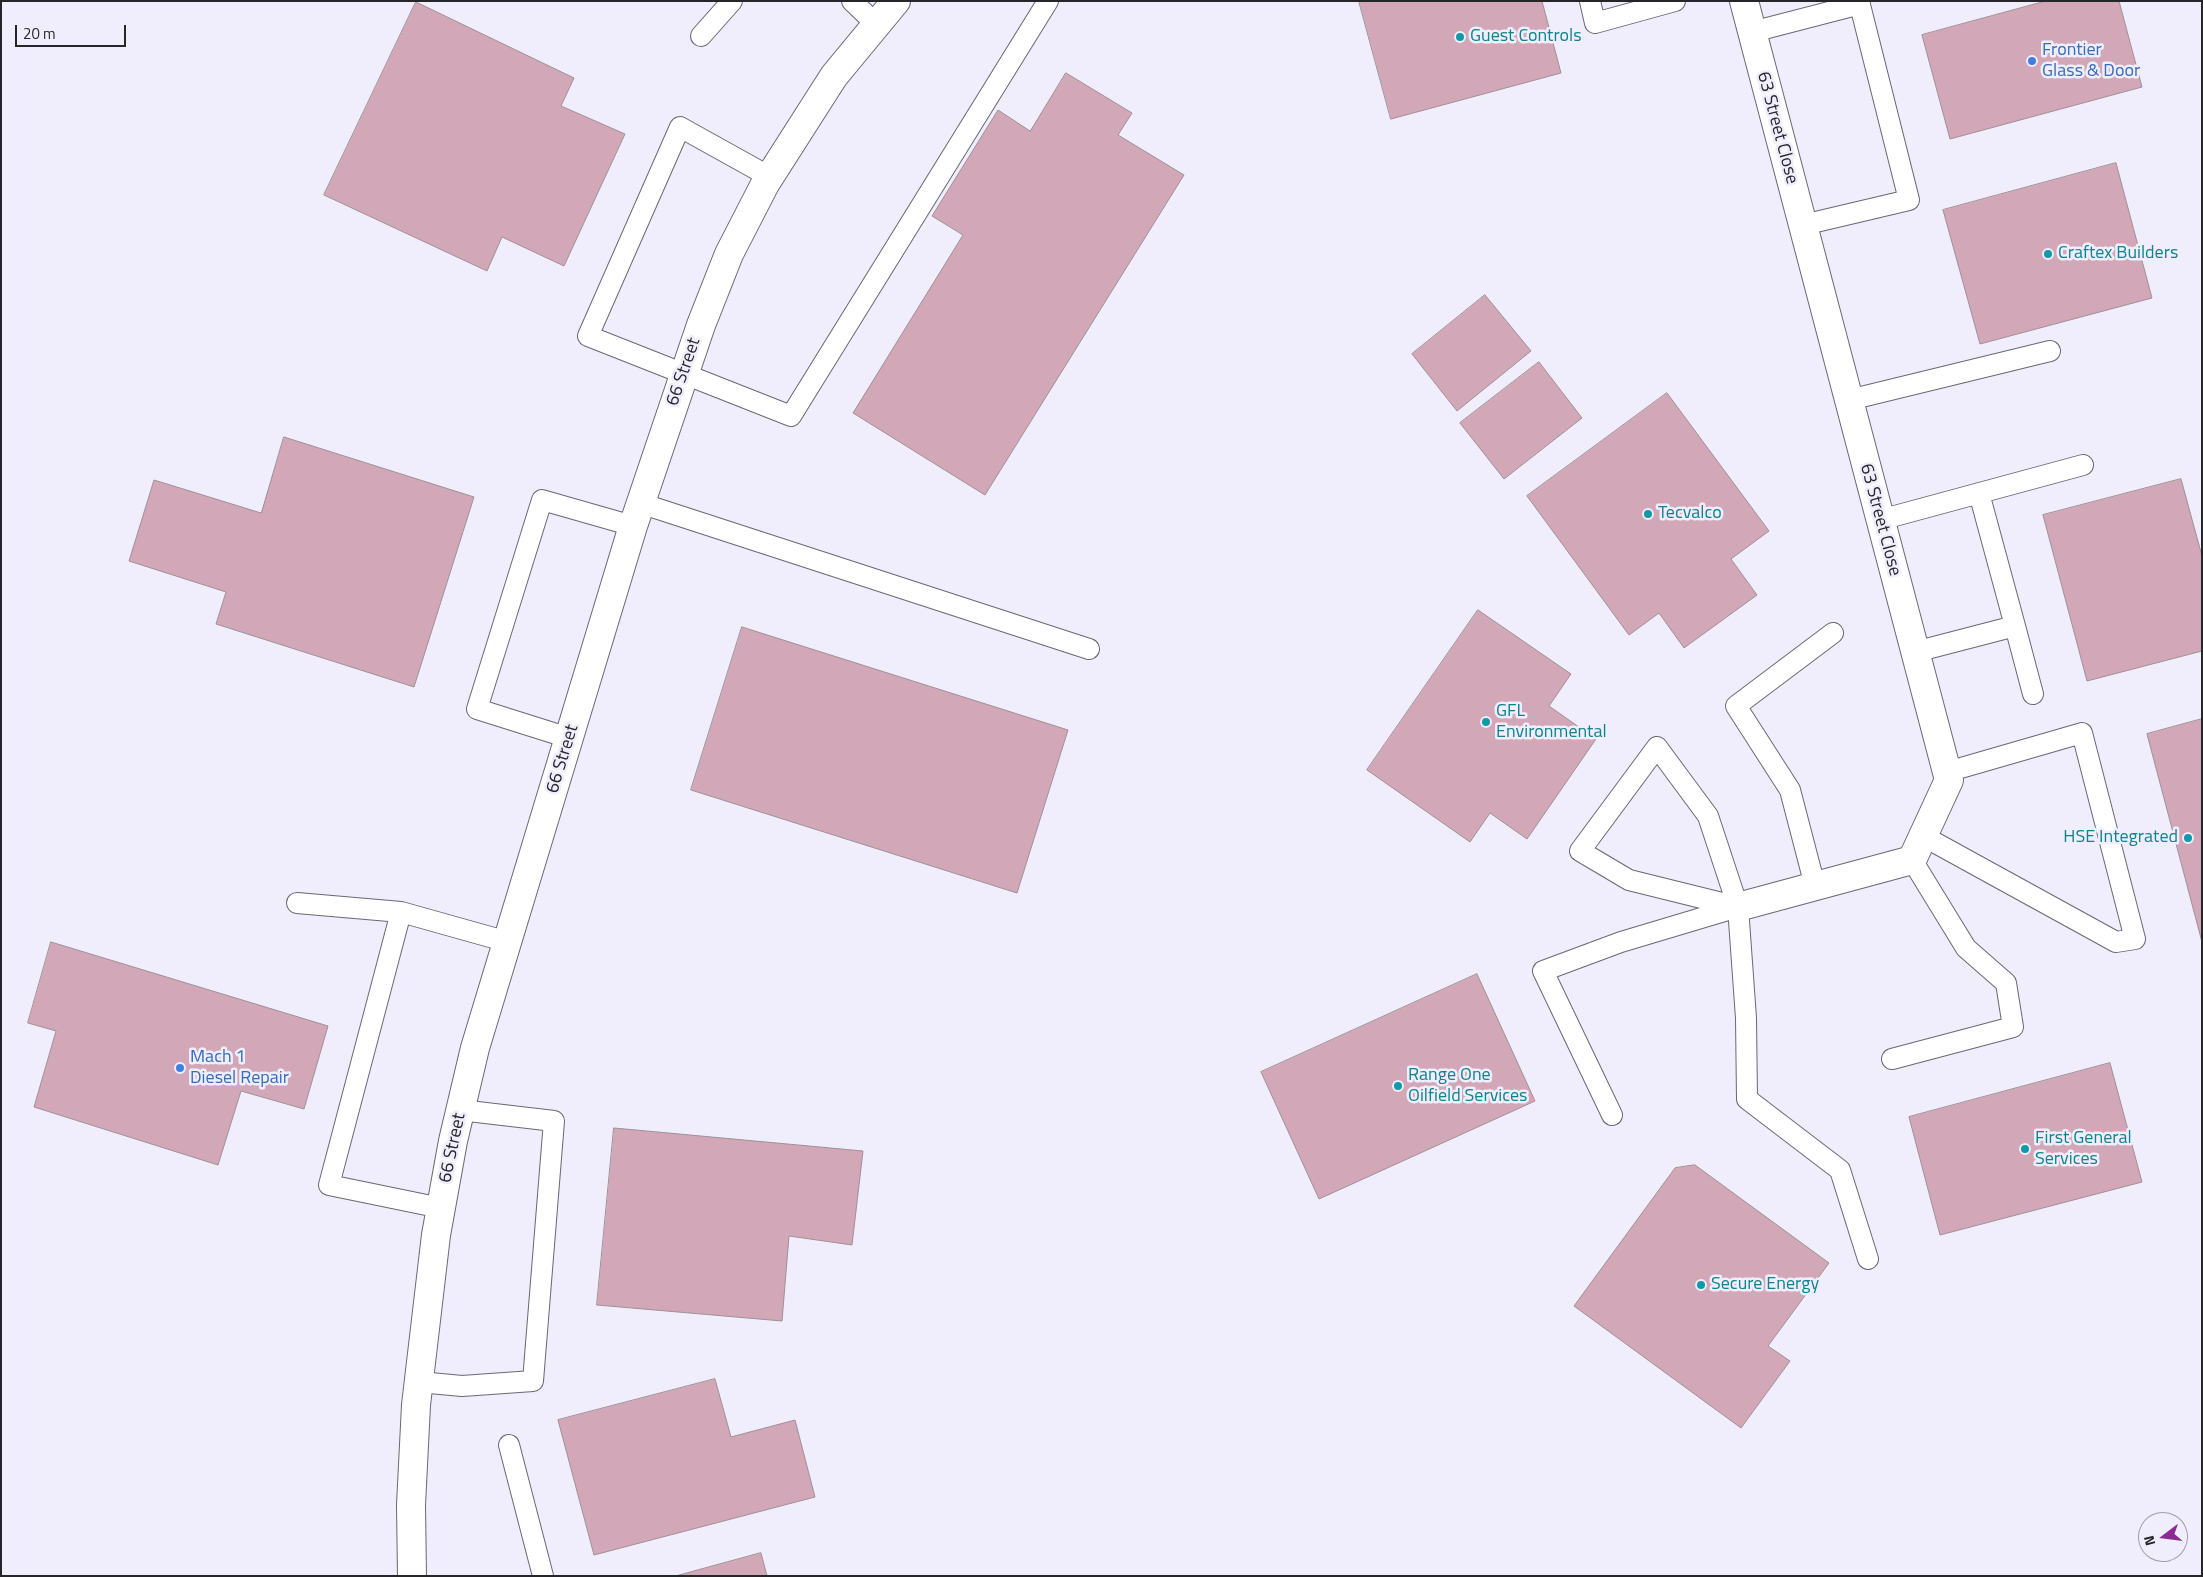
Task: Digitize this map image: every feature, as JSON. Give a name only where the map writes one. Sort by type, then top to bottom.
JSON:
[{"type":"street","name":"66 Street","points":[[412,1576],[411,1505],[419,1382],[441,1208],[460,1110],[475,1048],[636,514],[684,373],[729,254],[770,177],[834,76],[896,1]]},
{"type":"street","name":"63 Street Close","points":[[1744,1],[1949,780],[1918,848]]},
{"type":"street","points":[[1738,907],[1815,886],[1918,848]]},
{"type":"lane","points":[[701,36],[732,1]]},
{"type":"lane","points":[[852,1],[876,24]]},
{"type":"lane","points":[[770,177],[680,127],[588,336],[791,416],[1048,1]]},
{"type":"lane","points":[[1590,1],[1596,23],[1675,1]]},
{"type":"lane","points":[[1752,32],[1859,3],[1909,200],[1803,225]]},
{"type":"lane","points":[[1849,400],[2050,351]]},
{"type":"lane","points":[[1880,520],[2083,465]]},
{"type":"lane","points":[[1979,493],[2033,694]]},
{"type":"lane","points":[[569,738],[477,709],[542,500],[636,514],[1089,649]]},
{"type":"lane","points":[[1915,652],[2015,626]]},
{"type":"lane","points":[[1815,886],[1790,790],[1736,706],[1833,633]]},
{"type":"lane","points":[[1918,848],[2116,942],[2135,939],[2082,733],[1946,772]]},
{"type":"lane","points":[[1738,907],[1629,880],[1580,851],[1657,747],[1708,816],[1738,907],[1746,1018],[1747,1099],[1840,1170],[1868,1259]]},
{"type":"lane","points":[[1892,1059],[2013,1027],[2006,983],[1966,948],[1918,848]]},
{"type":"lane","points":[[297,903],[402,912],[508,942]]},
{"type":"lane","points":[[1612,1116],[1543,971],[1621,942],[1738,907]]},
{"type":"lane","points":[[402,912],[329,1185],[441,1208]]},
{"type":"lane","points":[[419,1382],[462,1386],[533,1381],[554,1121],[460,1110]]},
{"type":"lane","points":[[509,1444],[543,1576]]},
{"type":"building","name":"Guest Controls","points":[[1359,1],[1542,1],[1561,73],[1391,119]]},
{"type":"building","name":"Frontier Glass & Door","points":[[2046,1],[2119,1],[2142,87],[1950,139],[1922,35]]},
{"type":"building","points":[[416,2],[574,78],[561,106],[625,134],[564,266],[502,237],[487,271],[324,195]]},
{"type":"building","points":[[1066,73],[1132,113],[1118,135],[1184,175],[985,495],[853,413],[963,235],[932,216],[998,110],[1030,131]]},
{"type":"building","name":"Craftex Builders","points":[[2116,163],[2152,298],[1980,344],[1943,210]]},
{"type":"building","points":[[1485,295],[1531,351],[1457,411],[1412,354]]},
{"type":"building","points":[[1539,362],[1582,418],[1504,479],[1460,423]]},
{"type":"building","name":"Tecvalco","points":[[1667,393],[1769,531],[1731,559],[1757,595],[1684,648],[1659,613],[1629,635],[1527,496]]},
{"type":"building","points":[[284,437],[474,497],[414,687],[216,624],[226,592],[129,561],[154,480],[261,513]]},
{"type":"building","points":[[2181,479],[2202,556],[2202,651],[2087,681],[2043,515]]},
{"type":"building","name":"GFL Environmental","points":[[1478,610],[1571,674],[1549,706],[1596,739],[1527,839],[1490,813],[1470,842],[1367,770]]},
{"type":"building","points":[[742,627],[1068,730],[1017,893],[691,790]]},
{"type":"building","name":"HSE Integrated","points":[[2202,719],[2202,942],[2147,734]]},
{"type":"building","name":"Mach 1 Diesel Repair","points":[[51,942],[328,1026],[304,1109],[241,1091],[218,1165],[34,1107],[56,1031],[28,1023]]},
{"type":"building","name":"Range One Oilfield Services","points":[[1477,974],[1535,1101],[1319,1199],[1261,1072]]},
{"type":"building","name":"First General Services","points":[[2110,1063],[2142,1182],[1940,1235],[1909,1117]]},
{"type":"building","points":[[614,1128],[863,1151],[852,1245],[789,1236],[782,1321],[597,1305]]},
{"type":"building","name":"Secure Energy","points":[[1695,1165],[1829,1263],[1768,1346],[1790,1361],[1741,1428],[1574,1306],[1675,1168]]},
{"type":"building","points":[[715,1379],[731,1437],[795,1420],[815,1497],[594,1555],[558,1420]]},
{"type":"building","points":[[761,1553],[767,1576],[676,1576]]},
{"type":"place","name":"Guest Controls","points":[[1460,37]]},
{"type":"place","name":"Frontier Glass & Door","points":[[2032,61]]},
{"type":"place","name":"Craftex Builders","points":[[2048,254]]},
{"type":"place","name":"Tecvalco","points":[[1648,514]]},
{"type":"place","name":"GFL Environmental","points":[[1486,722]]},
{"type":"place","name":"HSE Integrated","points":[[2188,838]]},
{"type":"place","name":"Mach 1 Diesel Repair","points":[[180,1068]]},
{"type":"place","name":"Range One Oilfield Services","points":[[1398,1086]]},
{"type":"place","name":"First General Services","points":[[2025,1149]]},
{"type":"place","name":"Secure Energy","points":[[1701,1285]]}]
